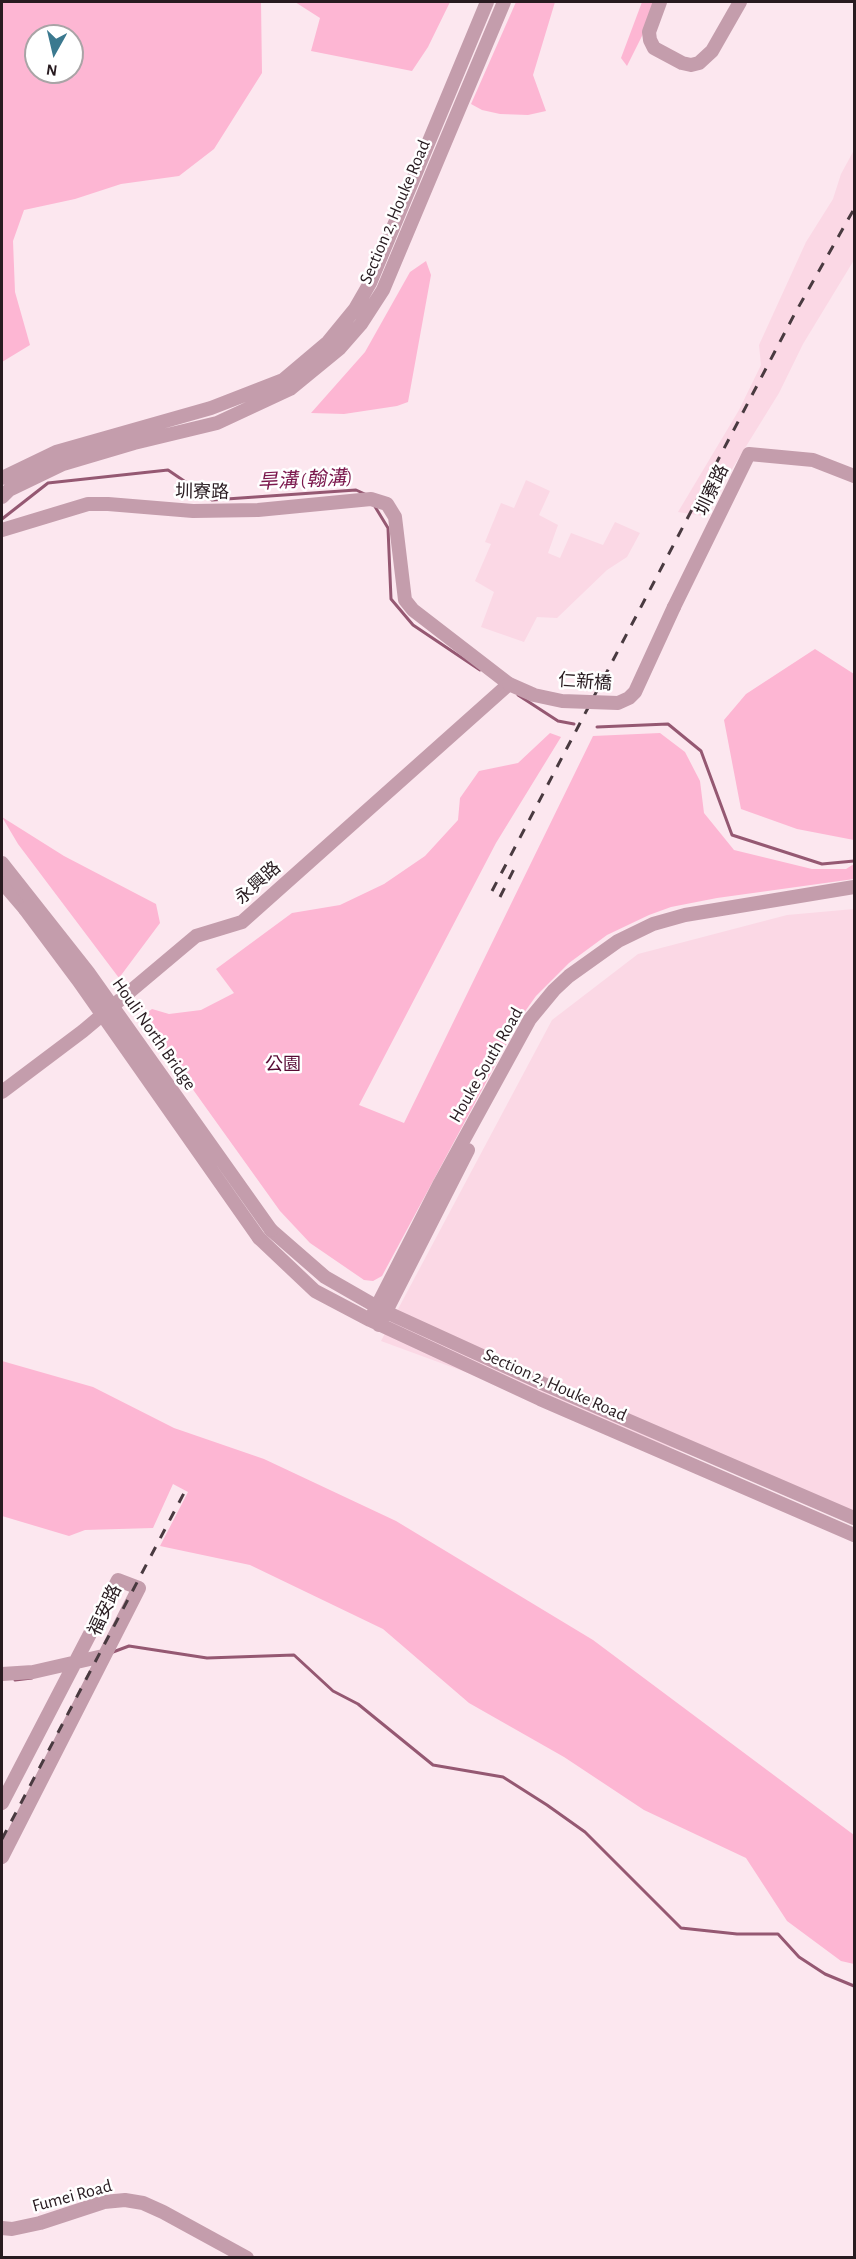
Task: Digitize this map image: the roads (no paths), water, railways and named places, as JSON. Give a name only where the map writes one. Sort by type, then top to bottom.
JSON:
[{"type":"street","name":"Section 2, Houke Road","points":[[60,458],[211,408],[283,380],[328,342],[355,309],[370,283],[487,2]]},
{"type":"street","name":"Section 2, Houke Road","points":[[60,458],[217,423],[290,389],[340,348],[362,324],[383,290],[504,2]]},
{"type":"street","points":[[660,2],[651,24],[650,40],[661,54],[691,65],[699,63],[712,51],[740,2]]},
{"type":"street","name":"圳寮路","points":[[674,607],[749,454],[783,455],[813,460],[855,476]]},
{"type":"street","points":[[2,478],[60,458]]},
{"type":"street","points":[[2,496],[60,458]]},
{"type":"street","name":"圳寮路","points":[[2,530],[88,504],[205,511],[258,510],[371,499],[387,504],[395,517],[405,600],[413,610],[509,684]]},
{"type":"street","name":"仁新橋","points":[[509,684],[534,694],[562,701],[618,703],[629,698],[635,692],[674,607]]},
{"type":"street","name":"永興路","points":[[2,1092],[83,1031],[196,936],[242,922],[509,684]]},
{"type":"street","name":"Houli North Bridge","points":[[2,863],[88,972],[271,1230]]},
{"type":"street","name":"Houli North Bridge","points":[[2,882],[78,980],[259,1238]]},
{"type":"street","name":"Houke South Road","points":[[374,1323],[530,1019],[554,990],[601,952],[653,924],[685,915],[855,887]]},
{"type":"street","name":"Houke South Road","points":[[444,1185],[536,1025],[575,983],[621,948],[686,922],[855,894]]},
{"type":"street","name":"Section 2, Houke Road","points":[[271,1230],[325,1277],[381,1309],[546,1385],[855,1518]]},
{"type":"street","name":"Section 2, Houke Road","points":[[259,1238],[315,1291],[374,1323],[540,1399],[855,1535]]},
{"type":"street","points":[[678,1458],[683,1444]]},
{"type":"street","name":"福安路","points":[[2,1803],[118,1580],[139,1588],[2,1857]]},
{"type":"street","points":[[2,1674],[33,1672],[103,1656]]},
{"type":"street","name":"Fumei Road","points":[[2,2228],[12,2229],[40,2223],[104,2202],[125,2200],[143,2203],[163,2212],[247,2258]]},
{"type":"waterway","name":"旱溝 (翰溝)","points":[[2,519],[48,483],[168,470],[212,500],[356,490],[367,495]]},
{"type":"waterway","name":"旱溝 (翰溝)","points":[[374,505],[388,528],[391,599],[413,625],[480,670]]},
{"type":"waterway","name":"旱溝 (翰溝)","points":[[518,695],[558,721],[574,724]]},
{"type":"waterway","name":"旱溝 (翰溝)","points":[[597,727],[668,724],[701,751],[732,835],[822,864],[854,861]]},
{"type":"waterway","points":[[113,1652],[129,1646],[207,1658],[294,1655],[333,1691],[358,1704],[433,1765],[503,1777],[547,1805],[585,1832],[681,1928],[737,1934],[778,1934],[799,1957],[825,1974],[854,1986]]},
{"type":"waterway","points":[[15,1680],[32,1678]]},
{"type":"railway","points":[[492,891],[794,315],[854,209]]},
{"type":"railway","points":[[500,897],[517,863]]},
{"type":"railway","points":[[2,1839],[184,1493]]},
{"type":"park label","name":"公園","points":[[283,1065]]}]
